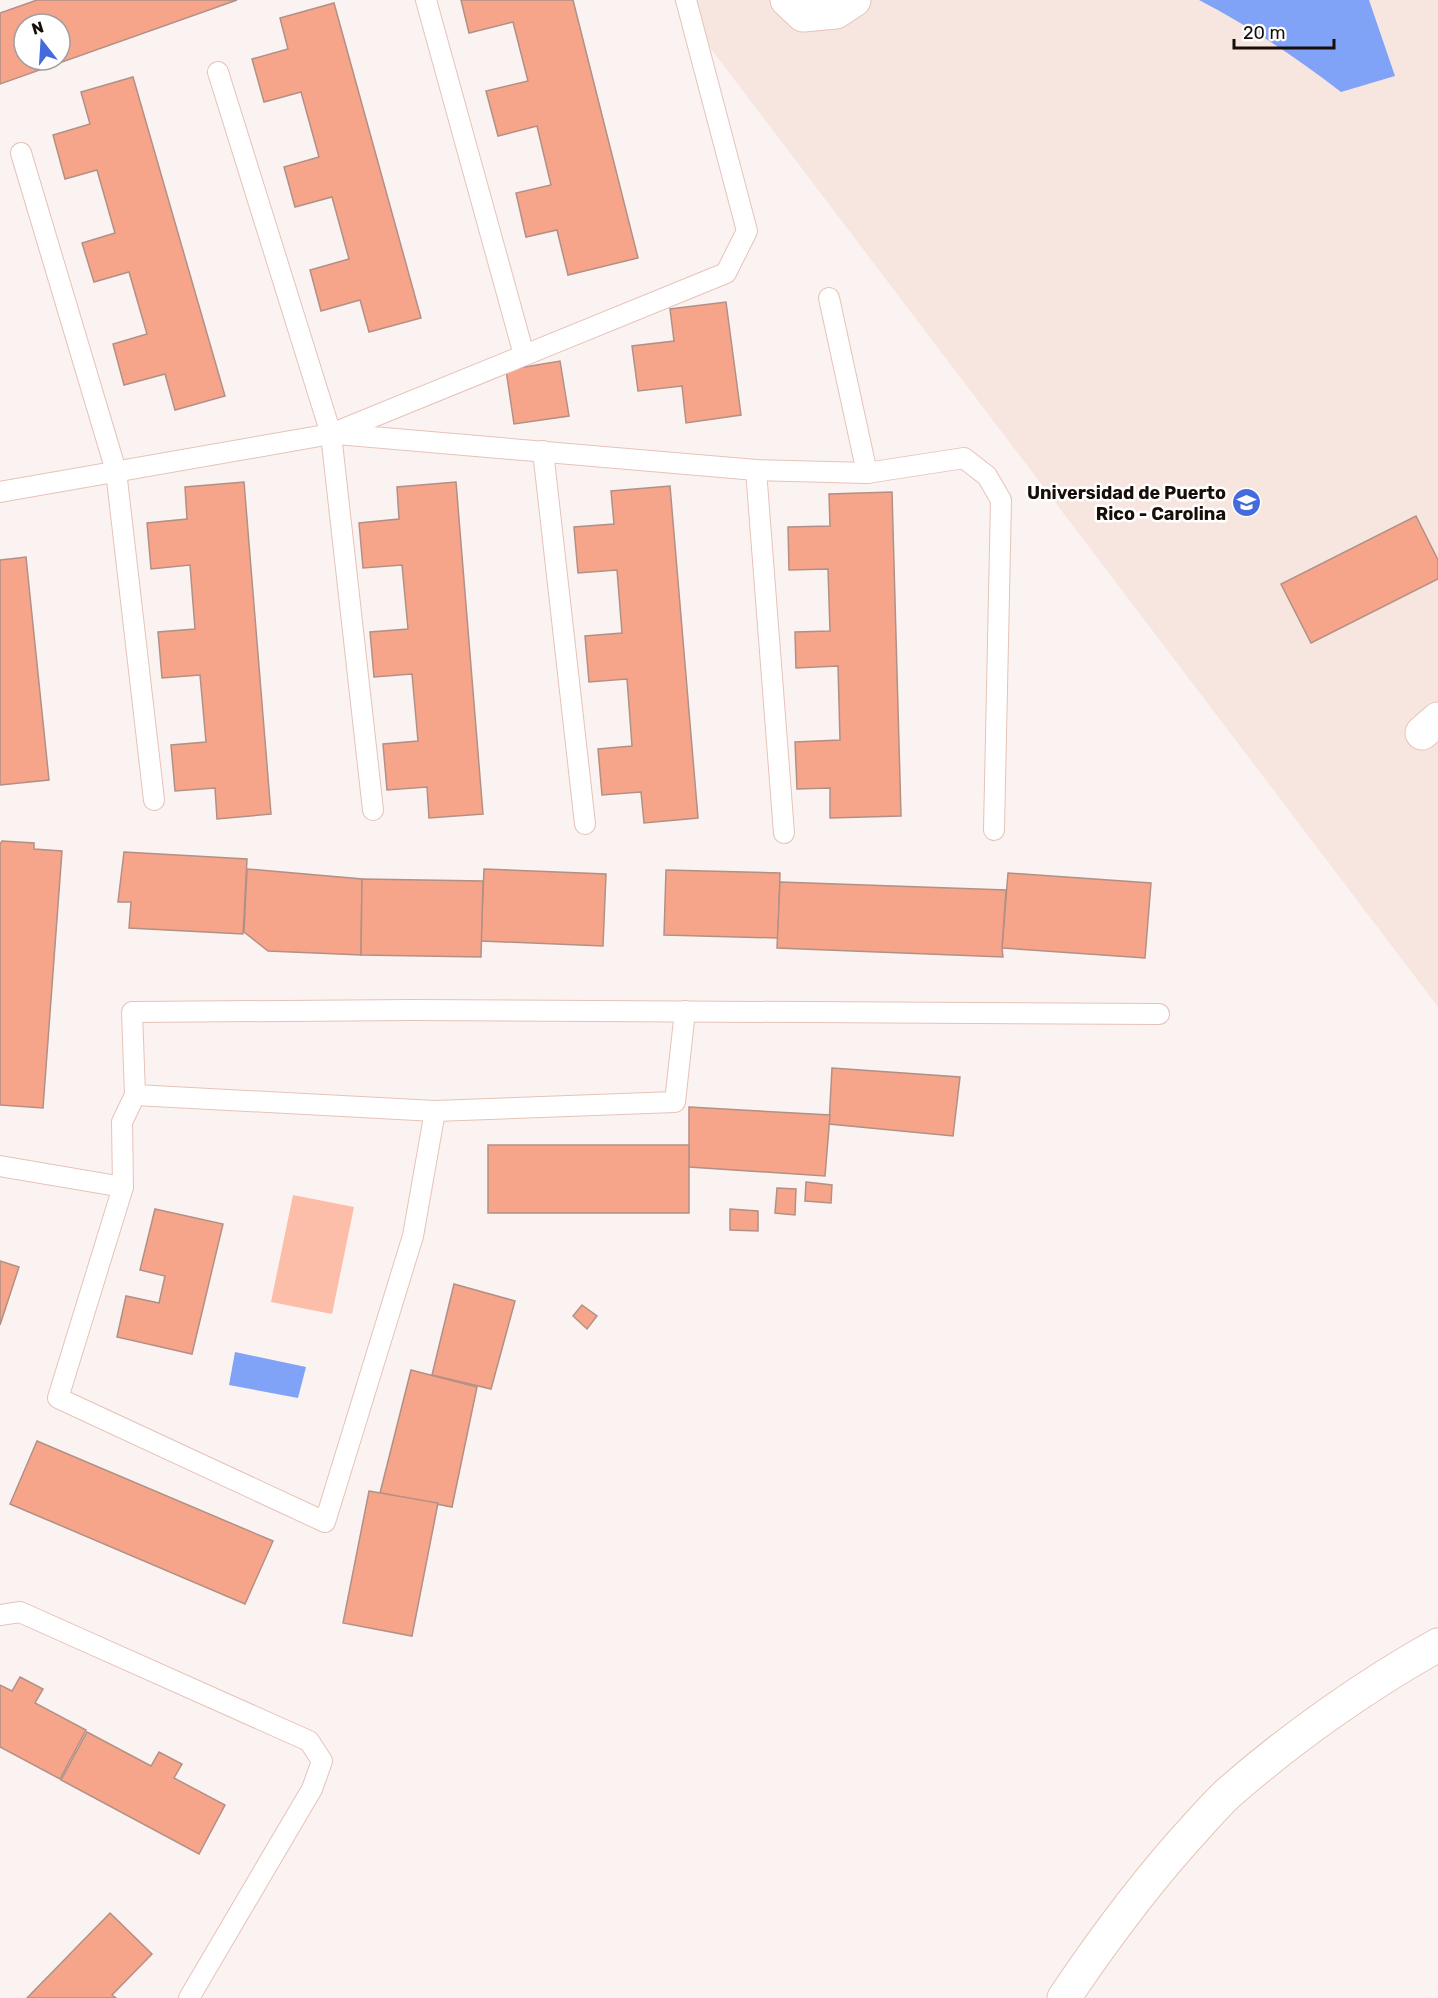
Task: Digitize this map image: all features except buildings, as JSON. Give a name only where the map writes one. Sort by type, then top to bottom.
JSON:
[{"type":"street","points":[[787,0],[803,15],[836,12],[854,0]]},
{"type":"street","points":[[1064,1998],[1140,1891],[1231,1790],[1316,1724],[1438,1645]]},
{"type":"lane","points":[[426,0],[525,355]]},
{"type":"lane","points":[[0,492],[331,434],[726,273],[747,231],[686,0]]},
{"type":"lane","points":[[218,72],[331,434],[374,810]]},
{"type":"lane","points":[[21,153],[116,471],[154,800]]},
{"type":"lane","points":[[829,298],[867,473]]},
{"type":"lane","points":[[331,434],[756,470],[867,473],[964,458],[987,476],[1001,500],[994,830]]},
{"type":"lane","points":[[543,451],[585,824]]},
{"type":"lane","points":[[756,470],[784,833]]},
{"type":"lane","points":[[435,1111],[413,1236],[325,1522],[58,1398],[123,1187],[122,1122],[135,1095],[132,1012],[412,1010],[1159,1014]]},
{"type":"lane","points":[[135,1095],[435,1111],[675,1102],[685,1011]]},
{"type":"lane","points":[[0,1166],[123,1187]]},
{"type":"lane","points":[[0,1615],[20,1612],[309,1741],[322,1761],[312,1789],[189,1998]]},
{"type":"shaded area","name":"Universidad de Puerto Rico - Carolina","points":[[674,0],[1438,0],[1438,1007]]},
{"type":"shaded area","points":[[293,1195],[354,1207],[332,1314],[271,1302]]},
{"type":"water","points":[[1199,0],[1369,0],[1395,76],[1341,92],[1272,43]]},
{"type":"water","points":[[235,1352],[306,1367],[298,1398],[229,1385]]},
{"type":"place","name":"Universidad de Puerto Rico - Carolina","points":[[1247,503]]}]
